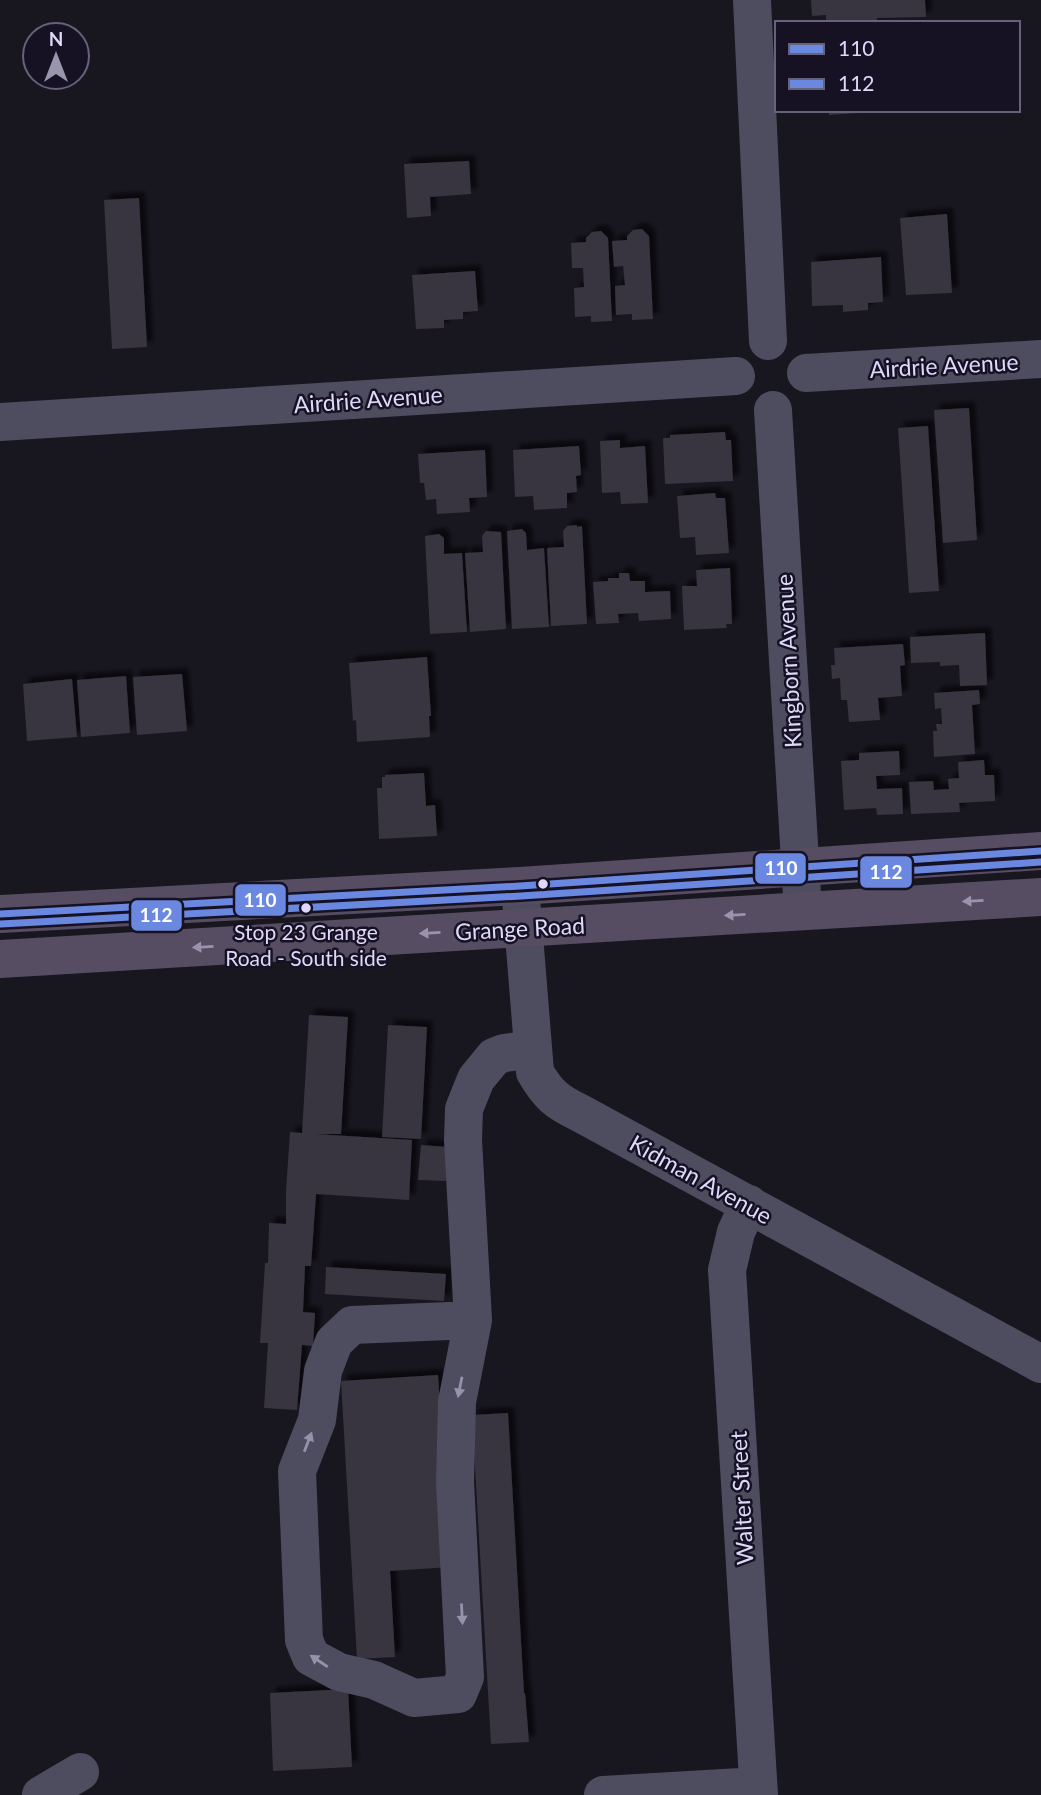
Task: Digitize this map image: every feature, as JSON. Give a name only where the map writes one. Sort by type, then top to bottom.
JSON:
[{"type":"main road","name":"Grange Road","points":[[0,914],[520,886],[1041,851]]},
{"type":"main road","name":"Grange Road","points":[[0,959],[1041,897]]},
{"type":"street","points":[[752,0],[768,341]]},
{"type":"street","points":[[768,341],[784,343],[795,351],[806,373],[802,391],[795,401],[787,407],[773,410],[760,408],[746,400],[739,390],[736,376],[740,360],[747,350],[768,341]]},
{"type":"street","name":"Airdrie Avenue","points":[[806,373],[1041,359]]},
{"type":"street","name":"Airdrie Avenue","points":[[0,422],[736,376]]},
{"type":"street","name":"Kingborn Avenue","points":[[773,410],[803,911]]},
{"type":"street","name":"Kidman Avenue","points":[[520,886],[535,1072],[544,1088],[559,1103],[1041,1364]]},
{"type":"street","points":[[473,1321],[352,1325],[334,1342],[323,1371],[317,1420],[297,1471],[304,1640],[311,1657],[339,1672],[374,1680],[414,1698],[457,1693],[465,1677],[455,1482],[457,1402],[473,1321],[463,1140],[464,1108],[476,1079],[494,1057],[533,1049]]},
{"type":"street","name":"Walter Street","points":[[749,1204],[736,1232],[727,1270],[758,1790]]},
{"type":"street","points":[[41,1795],[80,1772]]},
{"type":"street","points":[[603,1795],[758,1790]]},
{"type":"building","points":[[811,0],[925,0],[926,17],[826,21],[826,15],[812,16]]},
{"type":"building","points":[[829,112],[875,112],[829,115]]},
{"type":"building","points":[[469,161],[471,194],[430,197],[431,216],[407,218],[404,164]]},
{"type":"building","points":[[139,198],[147,347],[112,349],[104,200]]},
{"type":"building","points":[[947,214],[952,293],[906,295],[900,218]]},
{"type":"building","points":[[642,229],[649,236],[653,319],[632,320],[632,314],[616,315],[615,286],[625,285],[623,266],[614,267],[612,241],[627,240],[633,230]]},
{"type":"building","points":[[601,231],[608,238],[612,321],[591,322],[591,316],[575,317],[574,288],[584,287],[583,268],[572,268],[571,243],[586,242],[592,232]]},
{"type":"building","points":[[881,257],[883,302],[868,303],[868,310],[843,312],[843,305],[812,306],[811,262]]},
{"type":"building","points":[[475,271],[478,311],[463,312],[463,319],[444,320],[444,328],[416,329],[412,275]]},
{"type":"building","points":[[969,408],[977,540],[943,543],[934,410]]},
{"type":"building","points":[[928,426],[939,591],[909,593],[898,428]]},
{"type":"building","points":[[725,432],[726,440],[731,440],[733,481],[665,484],[663,438],[670,438],[670,435]]},
{"type":"building","points":[[620,440],[620,448],[645,446],[648,503],[621,504],[620,492],[602,493],[600,441]]},
{"type":"building","points":[[579,446],[581,475],[576,476],[577,492],[567,493],[567,508],[534,510],[533,496],[515,497],[513,450]]},
{"type":"building","points":[[485,450],[487,497],[469,498],[470,512],[437,514],[436,499],[426,500],[424,483],[420,483],[418,454]]},
{"type":"building","points":[[715,493],[716,498],[725,498],[729,553],[696,555],[695,537],[680,538],[677,496]]},
{"type":"building","points":[[567,526],[582,526],[587,624],[551,626],[547,548],[564,547],[563,531]]},
{"type":"building","points":[[522,529],[526,533],[527,550],[544,548],[549,627],[512,629],[507,531]]},
{"type":"building","points":[[486,531],[501,532],[506,629],[470,632],[465,553],[483,552],[482,536]]},
{"type":"building","points":[[439,534],[444,538],[444,554],[462,553],[467,632],[430,634],[425,536]]},
{"type":"building","points":[[730,568],[732,624],[726,624],[727,628],[684,630],[682,586],[697,586],[696,570]]},
{"type":"building","points":[[619,573],[629,573],[630,581],[645,581],[645,592],[670,591],[671,619],[639,621],[638,613],[618,614],[619,623],[596,624],[593,582],[619,578]]},
{"type":"building","points":[[985,633],[987,685],[960,686],[959,665],[940,666],[940,662],[911,663],[910,637]]},
{"type":"building","points":[[903,644],[905,665],[900,666],[902,696],[878,698],[880,720],[849,722],[847,700],[841,700],[840,678],[832,679],[834,648]]},
{"type":"building","points":[[427,657],[430,737],[357,742],[349,663]]},
{"type":"building","points":[[182,674],[187,731],[137,735],[133,677]]},
{"type":"building","points":[[126,676],[130,733],[81,737],[77,680]]},
{"type":"building","points":[[72,679],[77,737],[27,741],[23,684]]},
{"type":"building","points":[[979,690],[980,704],[972,705],[975,754],[934,757],[933,731],[937,731],[936,724],[942,724],[941,708],[935,709],[934,693]]},
{"type":"building","points":[[899,751],[900,775],[876,776],[877,789],[902,788],[903,814],[877,815],[876,808],[844,810],[841,761],[859,760],[859,753]]},
{"type":"building","points":[[984,760],[985,775],[994,775],[995,801],[959,803],[960,812],[911,814],[909,782],[933,781],[934,790],[949,789],[948,779],[959,778],[958,762]]},
{"type":"building","points":[[424,773],[426,806],[435,805],[437,836],[379,839],[377,788],[382,788],[382,777]]},
{"type":"building","points":[[309,1015],[348,1017],[341,1134],[315,1134],[412,1140],[409,1200],[316,1194],[311,1266],[305,1266],[303,1312],[315,1313],[313,1346],[302,1345],[297,1410],[264,1408],[268,1343],[260,1343],[269,1223],[286,1224],[290,1132],[302,1133]]},
{"type":"building","points":[[388,1025],[427,1027],[421,1139],[382,1137]]},
{"type":"building","points":[[421,1145],[448,1147],[446,1181],[418,1180]]},
{"type":"building","points":[[326,1267],[446,1274],[444,1301],[325,1294]]},
{"type":"building","points":[[438,1375],[450,1567],[390,1571],[395,1657],[357,1659],[341,1381]]},
{"type":"building","points":[[508,1413],[529,1742],[491,1744],[472,1415]]},
{"type":"building","points":[[348,1689],[352,1767],[273,1771],[270,1693]]},
{"type":"transit line","name":"110","points":[[0,914],[520,886],[1041,851]]},
{"type":"transit line","name":"112","points":[[1,924],[521,896],[1041,862]]},
{"type":"place","name":"Stop 23 Grange Road - South side","points":[[306,908]]}]
